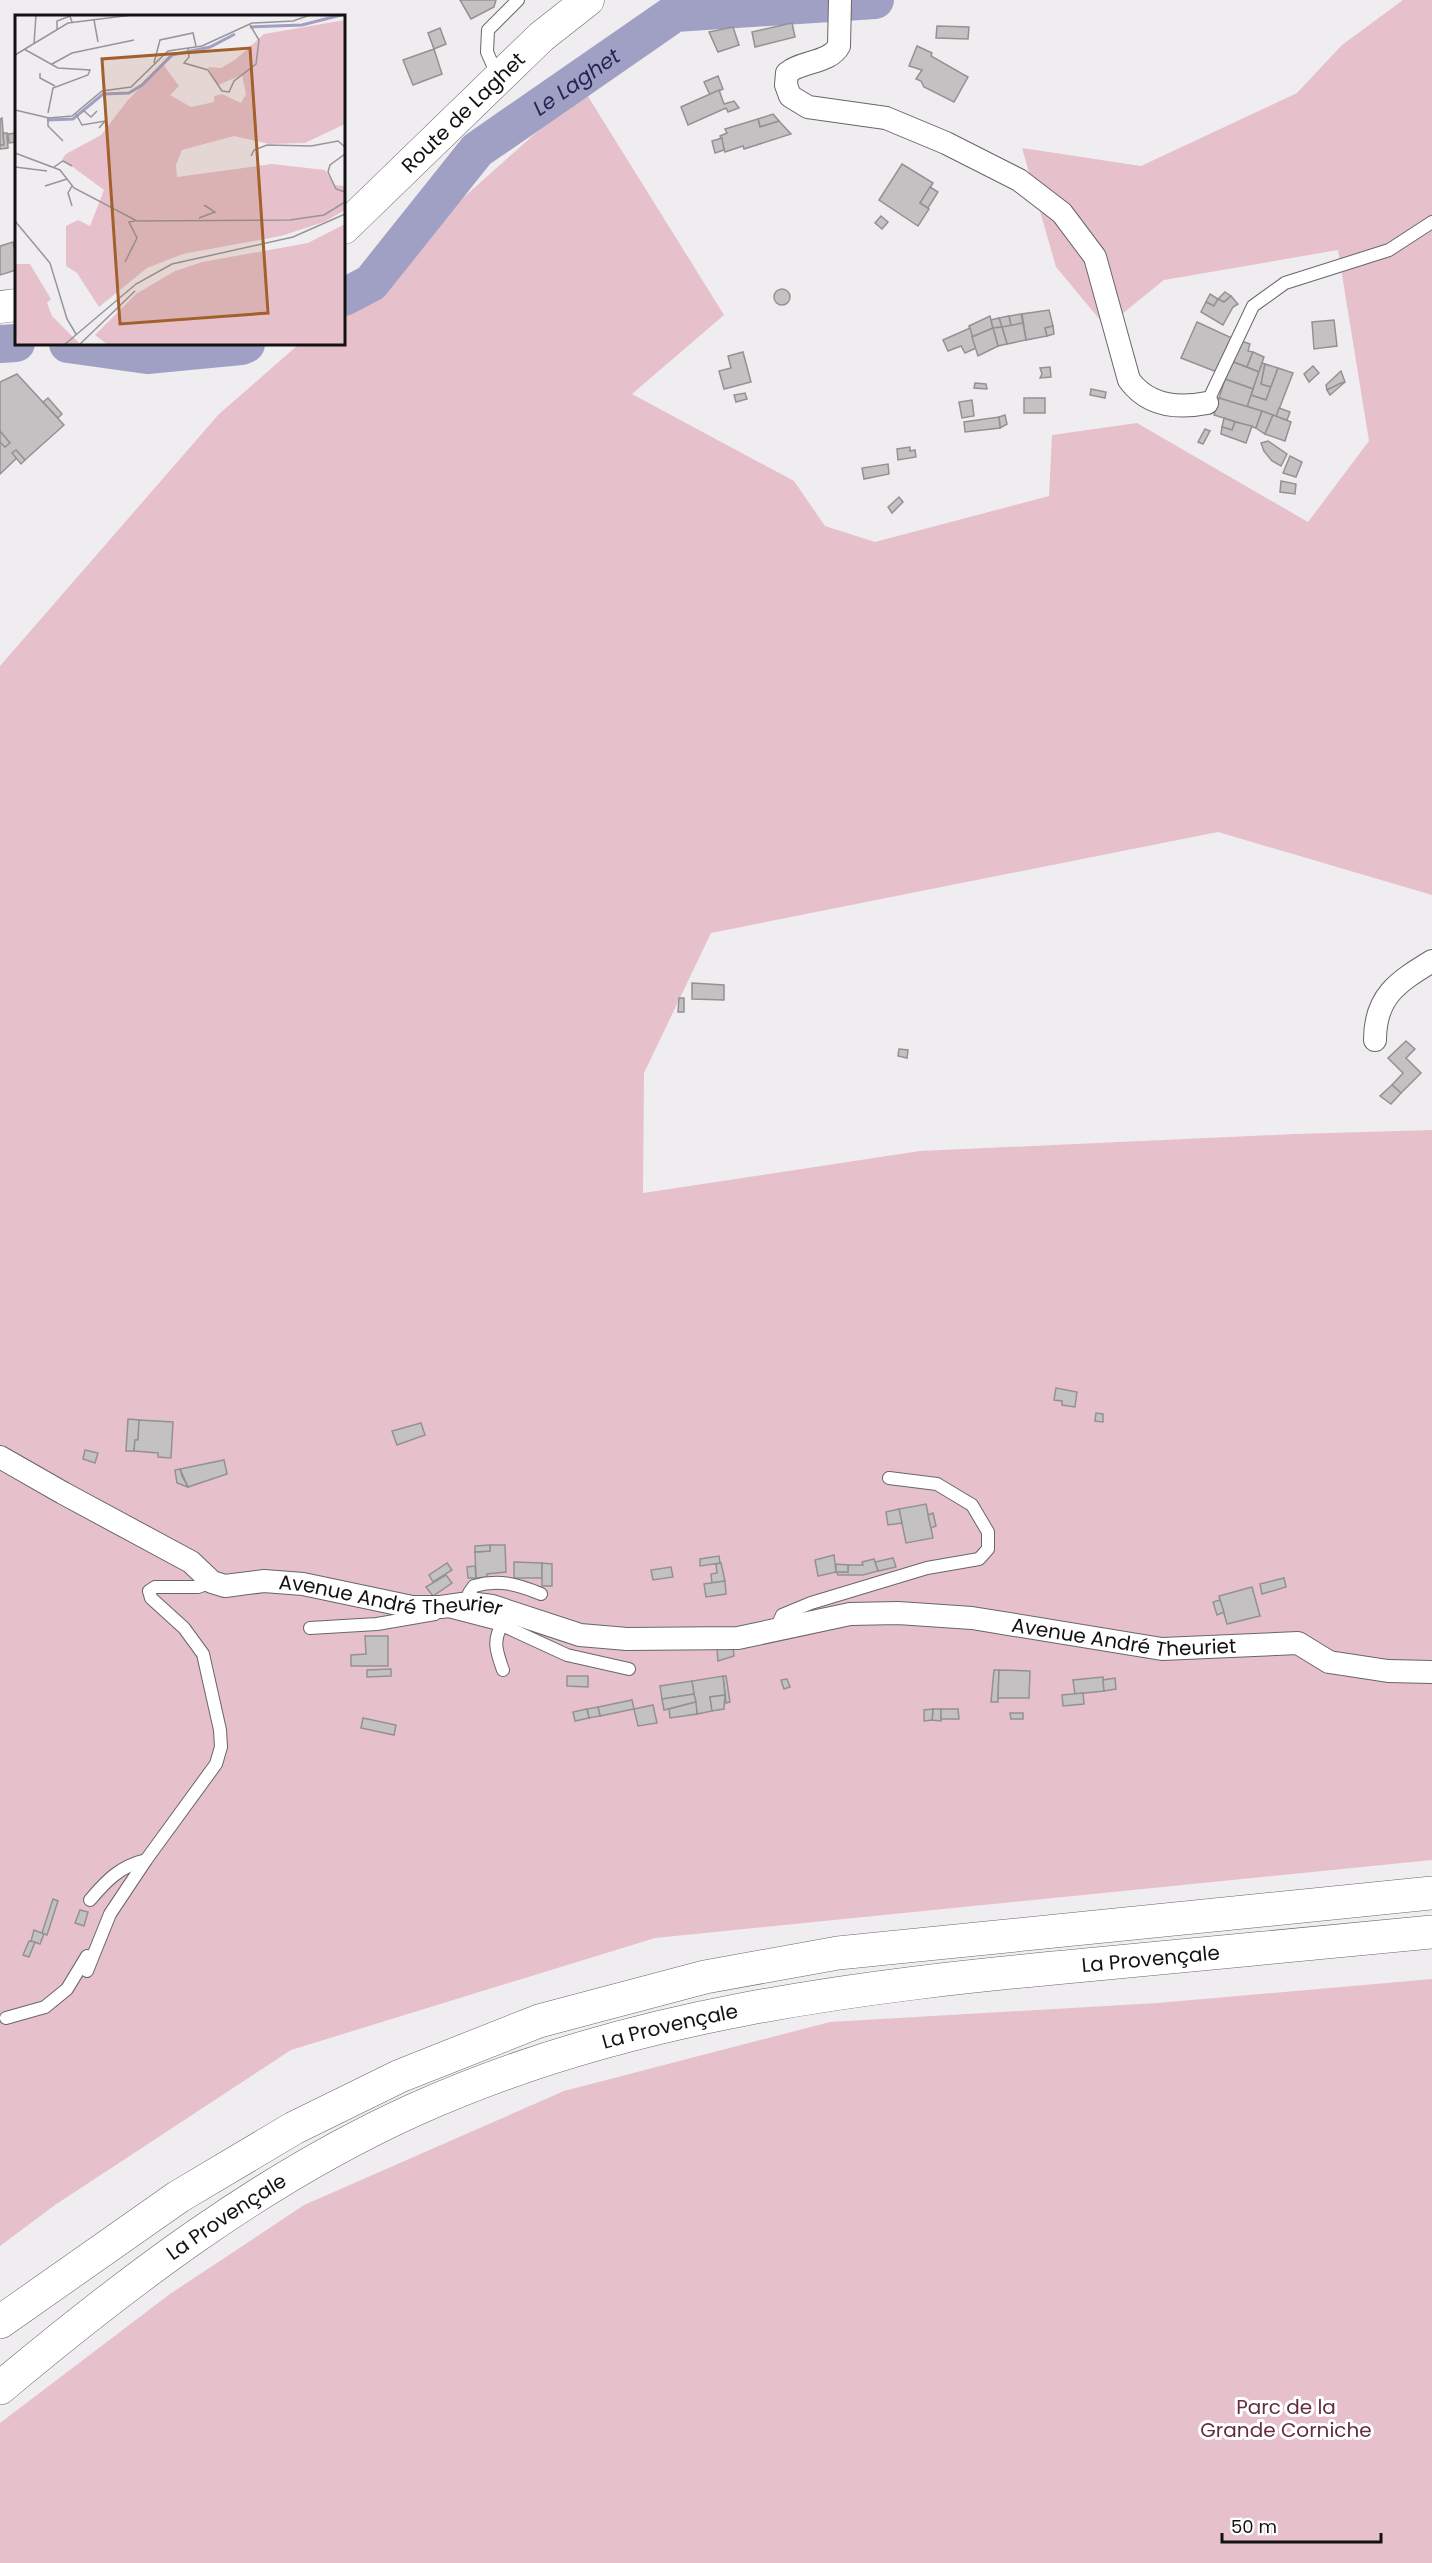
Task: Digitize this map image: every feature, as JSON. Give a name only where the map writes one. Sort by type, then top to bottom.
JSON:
[{"type":"highway","name":"La Provençale","points":[[5,2318],[178,2197],[294,2128],[400,2076],[539,2021],[705,1977],[838,1953],[1432,1893]]},
{"type":"highway","name":"La Provençale","points":[[3,2386],[111,2298],[177,2249],[260,2194],[344,2145],[407,2114],[514,2070],[611,2040],[680,2022],[818,1995],[1019,1971],[1432,1932]]},
{"type":"main road","name":"Route de Laghet","points":[[345,227],[541,36],[588,0]]},
{"type":"main road","points":[[0,307],[15,305]]},
{"type":"street","points":[[840,0],[839,46],[827,57],[795,66],[787,72],[786,85],[789,96],[808,107],[886,118],[946,142],[1019,180],[1062,213],[1095,257],[1129,380],[1138,392],[1155,402],[1188,407],[1207,403]]},
{"type":"street","points":[[1375,1040],[1375,1019],[1383,1001],[1403,978],[1432,961]]},
{"type":"street","points":[[0,1457],[63,1494],[191,1562],[212,1582]]},
{"type":"street","name":"Avenue André Theurier","points":[[212,1582],[225,1586],[264,1581],[303,1584],[412,1607],[441,1607],[469,1603],[492,1605],[580,1635],[627,1639],[738,1638],[775,1632],[809,1621]]},
{"type":"street","name":"Avenue André Theuriet","points":[[809,1621],[850,1614],[898,1613],[972,1618],[1162,1649],[1298,1643],[1329,1662],[1388,1671],[1432,1672]]},
{"type":"lane","points":[[498,77],[487,52],[488,30],[518,0]]},
{"type":"lane","points":[[1207,403],[1253,306],[1285,283],[1389,250],[1432,222]]},
{"type":"lane","points":[[775,1632],[782,1616],[812,1603],[927,1569],[979,1559],[988,1549],[988,1532],[972,1504],[938,1484],[889,1478]]},
{"type":"lane","points":[[87,1971],[110,1914],[216,1764],[221,1747],[220,1730],[203,1654],[184,1628],[151,1598],[149,1591],[155,1587],[198,1587],[212,1582]]},
{"type":"lane","points":[[469,1603],[470,1593],[474,1586],[491,1582],[514,1583],[542,1594]]},
{"type":"lane","points":[[310,1628],[377,1624],[421,1618],[435,1615],[441,1607],[454,1614],[502,1625],[567,1655],[629,1669]]},
{"type":"lane","points":[[502,1625],[496,1634],[495,1648],[503,1670]]},
{"type":"lane","points":[[90,1900],[110,1877],[131,1863],[146,1860]]},
{"type":"lane","points":[[6,2018],[45,2007],[67,1989],[86,1957],[96,1947]]},
{"type":"green space","points":[[1403,0],[1432,0],[1432,895],[1218,832],[711,933],[644,1073],[643,1193],[920,1151],[1432,1130],[1432,1860],[655,1938],[291,2050],[55,2205],[0,2246],[0,666],[219,414],[298,345],[345,345],[345,303],[584,90],[724,315],[632,394],[794,481],[825,526],[875,542],[1049,496],[1052,435],[1137,423],[1308,522],[1369,441],[1338,250],[1164,280],[1106,327],[1056,267],[1022,148],[1141,166],[1297,93],[1342,45]]},
{"type":"green space","name":"Parc de la Grande Corniche","points":[[1432,1979],[1432,2563],[0,2563],[0,2423],[170,2294],[304,2205],[564,2091],[830,2022],[1157,2003]]},
{"type":"building","points":[[460,0],[496,0],[494,7],[471,19]]},
{"type":"building","points":[[792,23],[795,37],[755,47],[752,32]]},
{"type":"building","points":[[937,26],[969,27],[968,39],[936,38]]},
{"type":"building","points":[[733,27],[739,45],[718,52],[709,32]]},
{"type":"building","points":[[440,28],[446,44],[434,49],[428,33]]},
{"type":"building","points":[[917,46],[932,53],[931,56],[968,77],[954,102],[924,87],[921,81],[916,79],[922,70],[909,66]]},
{"type":"building","points":[[434,49],[442,74],[413,85],[403,60]]},
{"type":"building","points":[[718,76],[723,89],[710,95],[704,82]]},
{"type":"building","points":[[719,90],[724,104],[734,101],[739,108],[728,112],[726,108],[688,125],[681,107]]},
{"type":"building","points":[[773,114],[779,121],[760,127],[758,119]]},
{"type":"building","points":[[2,118],[4,145],[0,145],[0,119]]},
{"type":"building","points":[[758,119],[760,127],[779,121],[791,134],[744,149],[743,146],[725,152],[720,136],[727,133],[725,129]]},
{"type":"building","points":[[3,133],[7,133],[8,148],[0,149],[0,145],[4,145]]},
{"type":"building","points":[[15,133],[15,142],[9,143],[8,134]]},
{"type":"building","points":[[722,138],[724,150],[715,153],[712,141]]},
{"type":"building","points":[[902,164],[933,183],[920,203],[929,209],[918,226],[879,200]]},
{"type":"building","points":[[930,187],[938,192],[928,208],[920,203]]},
{"type":"building","points":[[881,216],[888,222],[882,229],[875,223]]},
{"type":"building","points":[[13,242],[15,270],[0,275],[0,246]]},
{"type":"building","points":[[782,289],[788,291],[790,297],[788,303],[782,305],[776,303],[774,297],[776,291]]},
{"type":"building","points":[[1225,292],[1231,296],[1224,302],[1218,299]]},
{"type":"building","points":[[1210,294],[1218,299],[1214,306],[1206,302]]},
{"type":"building","points":[[1231,296],[1238,304],[1233,307],[1223,325],[1201,312],[1206,302],[1214,306],[1218,299],[1224,302]]},
{"type":"building","points":[[1049,310],[1053,326],[1045,328],[1047,336],[1026,340],[1022,314]]},
{"type":"building","points":[[1021,314],[1023,323],[1011,326],[1009,316]]},
{"type":"building","points":[[990,316],[993,328],[972,337],[969,326]]},
{"type":"building","points":[[1009,316],[1011,326],[1002,327],[999,318]]},
{"type":"building","points":[[999,318],[1002,327],[993,328],[991,320]]},
{"type":"building","points":[[1334,320],[1337,346],[1314,349],[1312,322]]},
{"type":"building","points":[[1197,322],[1234,339],[1217,372],[1181,358]]},
{"type":"building","points":[[1023,323],[1026,340],[1007,344],[1002,327]]},
{"type":"building","points":[[1053,326],[1054,334],[1047,336],[1045,328]]},
{"type":"building","points":[[1002,327],[1007,344],[998,346],[993,328]]},
{"type":"building","points":[[970,328],[976,348],[965,353],[961,346],[948,351],[943,340]]},
{"type":"building","points":[[993,328],[998,346],[978,356],[972,337]]},
{"type":"building","points":[[1241,341],[1250,344],[1248,351],[1253,352],[1247,367],[1231,361]]},
{"type":"building","points":[[743,352],[751,382],[724,389],[719,371],[731,368],[728,356]]},
{"type":"building","points":[[1253,352],[1264,357],[1259,372],[1247,367]]},
{"type":"building","points":[[1231,361],[1259,372],[1253,389],[1225,379]]},
{"type":"building","points":[[1262,363],[1265,364],[1261,384],[1271,387],[1266,400],[1251,395]]},
{"type":"building","points":[[1265,364],[1278,368],[1271,387],[1261,384]]},
{"type":"building","points":[[1313,366],[1319,373],[1309,382],[1304,374]]},
{"type":"building","points":[[1050,367],[1051,377],[1040,378],[1042,374],[1040,368]]},
{"type":"building","points":[[1278,368],[1293,373],[1276,417],[1247,406],[1251,395],[1266,400]]},
{"type":"building","points":[[1341,371],[1345,382],[1327,390],[1326,385]]},
{"type":"building","points":[[17,374],[64,425],[25,460],[20,455],[0,474],[0,382]]},
{"type":"building","points":[[1225,379],[1253,389],[1247,407],[1219,398]]},
{"type":"building","points":[[1345,382],[1330,395],[1327,390]]},
{"type":"building","points":[[975,383],[986,384],[987,389],[974,388]]},
{"type":"building","points":[[1091,389],[1106,392],[1105,398],[1090,395]]},
{"type":"building","points":[[745,393],[747,399],[736,402],[734,395]]},
{"type":"building","points":[[48,398],[62,414],[58,418],[43,402]]},
{"type":"building","points":[[1024,398],[1045,398],[1045,413],[1024,413]]},
{"type":"building","points":[[1219,398],[1262,411],[1256,428],[1214,415]]},
{"type":"building","points":[[972,400],[974,416],[962,418],[959,402]]},
{"type":"building","points":[[1279,408],[1290,412],[1287,420],[1276,417]]},
{"type":"building","points":[[1262,411],[1273,415],[1265,434],[1256,428]]},
{"type":"building","points":[[1005,415],[1007,424],[1000,428],[999,417]]},
{"type":"building","points":[[1273,415],[1291,422],[1285,441],[1265,434]]},
{"type":"building","points":[[999,417],[1000,428],[965,432],[964,422]]},
{"type":"building","points":[[1224,418],[1235,422],[1232,430],[1222,427]]},
{"type":"building","points":[[1235,422],[1252,426],[1246,443],[1221,434],[1222,427],[1232,430]]},
{"type":"building","points":[[1205,429],[1210,431],[1203,444],[1198,442]]},
{"type":"building","points":[[0,431],[10,443],[5,447],[0,442]]},
{"type":"building","points":[[1268,441],[1287,454],[1281,466],[1272,461],[1264,451],[1261,443]]},
{"type":"building","points":[[910,447],[910,451],[915,450],[916,457],[898,460],[897,449]]},
{"type":"building","points":[[16,450],[25,460],[21,464],[12,453]]},
{"type":"building","points":[[1290,456],[1302,462],[1296,477],[1283,473]]},
{"type":"building","points":[[888,464],[889,474],[864,479],[862,468]]},
{"type":"building","points":[[1281,481],[1296,484],[1295,494],[1280,492]]},
{"type":"building","points":[[899,497],[903,502],[892,513],[888,507]]},
{"type":"building","points":[[692,983],[724,985],[724,1000],[692,999]]},
{"type":"building","points":[[679,998],[684,998],[684,1012],[678,1012]]},
{"type":"building","points":[[1406,1041],[1415,1049],[1406,1058],[1421,1073],[1401,1093],[1392,1085],[1403,1073],[1388,1058]]},
{"type":"building","points":[[899,1049],[908,1050],[907,1058],[898,1056]]},
{"type":"building","points":[[1392,1085],[1401,1093],[1391,1104],[1380,1096]]},
{"type":"building","points":[[1056,1388],[1077,1392],[1075,1407],[1062,1405],[1062,1401],[1054,1400]]},
{"type":"building","points":[[1096,1413],[1103,1414],[1103,1422],[1095,1421]]},
{"type":"building","points":[[128,1419],[139,1420],[138,1440],[135,1440],[134,1451],[126,1451]]},
{"type":"building","points":[[139,1420],[173,1422],[171,1458],[158,1457],[158,1453],[134,1451],[135,1440],[138,1440]]},
{"type":"building","points":[[421,1423],[425,1435],[397,1445],[392,1431]]},
{"type":"building","points":[[85,1450],[98,1453],[95,1463],[83,1459]]},
{"type":"building","points":[[224,1460],[227,1474],[188,1487],[180,1469]]},
{"type":"building","points":[[180,1469],[188,1487],[177,1483],[175,1470]]},
{"type":"building","points":[[926,1504],[933,1538],[906,1543],[899,1509]]},
{"type":"building","points":[[899,1509],[902,1523],[888,1525],[886,1512]]},
{"type":"building","points":[[933,1513],[936,1526],[931,1528],[928,1515]]},
{"type":"building","points":[[490,1545],[505,1545],[506,1572],[476,1578],[475,1552],[490,1551]]},
{"type":"building","points":[[490,1545],[490,1551],[475,1552],[475,1546]]},
{"type":"building","points":[[834,1555],[836,1572],[818,1576],[815,1560]]},
{"type":"building","points":[[719,1556],[720,1563],[700,1566],[700,1559]]},
{"type":"building","points":[[893,1558],[896,1567],[878,1571],[875,1562]]},
{"type":"building","points":[[874,1559],[878,1571],[863,1575],[838,1575],[836,1572],[848,1572],[848,1565],[863,1565],[862,1562]]},
{"type":"building","points":[[514,1562],[542,1563],[542,1578],[514,1578]]},
{"type":"building","points":[[447,1563],[452,1570],[433,1582],[429,1575]]},
{"type":"building","points":[[542,1563],[552,1564],[552,1586],[542,1586]]},
{"type":"building","points":[[721,1563],[725,1581],[712,1583],[711,1574],[717,1573],[716,1564]]},
{"type":"building","points":[[836,1564],[848,1565],[848,1572],[836,1572]]},
{"type":"building","points":[[475,1566],[476,1578],[468,1578],[467,1567]]},
{"type":"building","points":[[671,1567],[673,1577],[653,1580],[651,1570]]},
{"type":"building","points":[[446,1575],[452,1583],[433,1596],[426,1587]]},
{"type":"building","points":[[1284,1578],[1286,1587],[1262,1594],[1260,1584]]},
{"type":"building","points":[[725,1581],[726,1594],[706,1597],[704,1584]]},
{"type":"building","points":[[1252,1587],[1260,1616],[1227,1624],[1219,1596]]},
{"type":"building","points":[[1220,1600],[1224,1612],[1217,1615],[1213,1602]]},
{"type":"building","points":[[365,1636],[388,1636],[388,1666],[351,1666],[351,1655],[366,1654]]},
{"type":"building","points":[[733,1647],[734,1656],[718,1661],[717,1649]]},
{"type":"building","points":[[391,1669],[391,1676],[367,1677],[367,1670]]},
{"type":"building","points":[[994,1670],[999,1670],[998,1702],[991,1702]]},
{"type":"building","points":[[999,1670],[1030,1671],[1029,1698],[998,1698]]},
{"type":"building","points":[[567,1676],[588,1676],[588,1687],[567,1686]]},
{"type":"building","points":[[723,1676],[726,1676],[730,1702],[726,1703]]},
{"type":"building","points":[[723,1676],[725,1695],[710,1697],[712,1711],[697,1714],[692,1681]]},
{"type":"building","points":[[1103,1677],[1104,1691],[1075,1694],[1073,1680]]},
{"type":"building","points":[[1115,1678],[1116,1689],[1104,1691],[1103,1680]]},
{"type":"building","points":[[787,1679],[790,1687],[784,1689],[781,1680]]},
{"type":"building","points":[[692,1681],[694,1694],[662,1699],[660,1686]]},
{"type":"building","points":[[1083,1693],[1084,1704],[1063,1706],[1062,1695]]},
{"type":"building","points":[[694,1694],[696,1702],[664,1710],[662,1699]]},
{"type":"building","points":[[725,1695],[724,1709],[712,1711],[710,1697]]},
{"type":"building","points":[[632,1700],[634,1709],[600,1716],[598,1707]]},
{"type":"building","points":[[696,1702],[697,1714],[670,1718],[669,1709]]},
{"type":"building","points":[[653,1705],[657,1723],[638,1726],[634,1709]]},
{"type":"building","points":[[598,1707],[600,1716],[589,1718],[587,1709]]},
{"type":"building","points":[[587,1709],[589,1718],[575,1721],[573,1712]]},
{"type":"building","points":[[933,1709],[941,1709],[941,1721],[932,1720]]},
{"type":"building","points":[[933,1709],[932,1720],[924,1721],[924,1710]]},
{"type":"building","points":[[941,1709],[958,1709],[959,1719],[941,1719]]},
{"type":"building","points":[[1010,1713],[1023,1713],[1023,1719],[1011,1719]]},
{"type":"building","points":[[363,1718],[396,1725],[394,1735],[361,1728]]},
{"type":"building","points":[[53,1899],[58,1901],[47,1935],[42,1933]]},
{"type":"building","points":[[80,1910],[88,1912],[84,1926],[75,1923]]},
{"type":"building","points":[[34,1930],[44,1934],[40,1944],[31,1941]]},
{"type":"building","points":[[29,1941],[35,1942],[29,1957],[23,1955]]},
{"type":"waterway","name":"Le Laghet","points":[[345,296],[371,283],[477,150],[675,13],[875,0]]},
{"type":"waterway","name":"Le Laghet","points":[[0,344],[15,343]]},
{"type":"waterway","name":"Le Laghet","points":[[75,345],[147,355],[244,345]]}]
